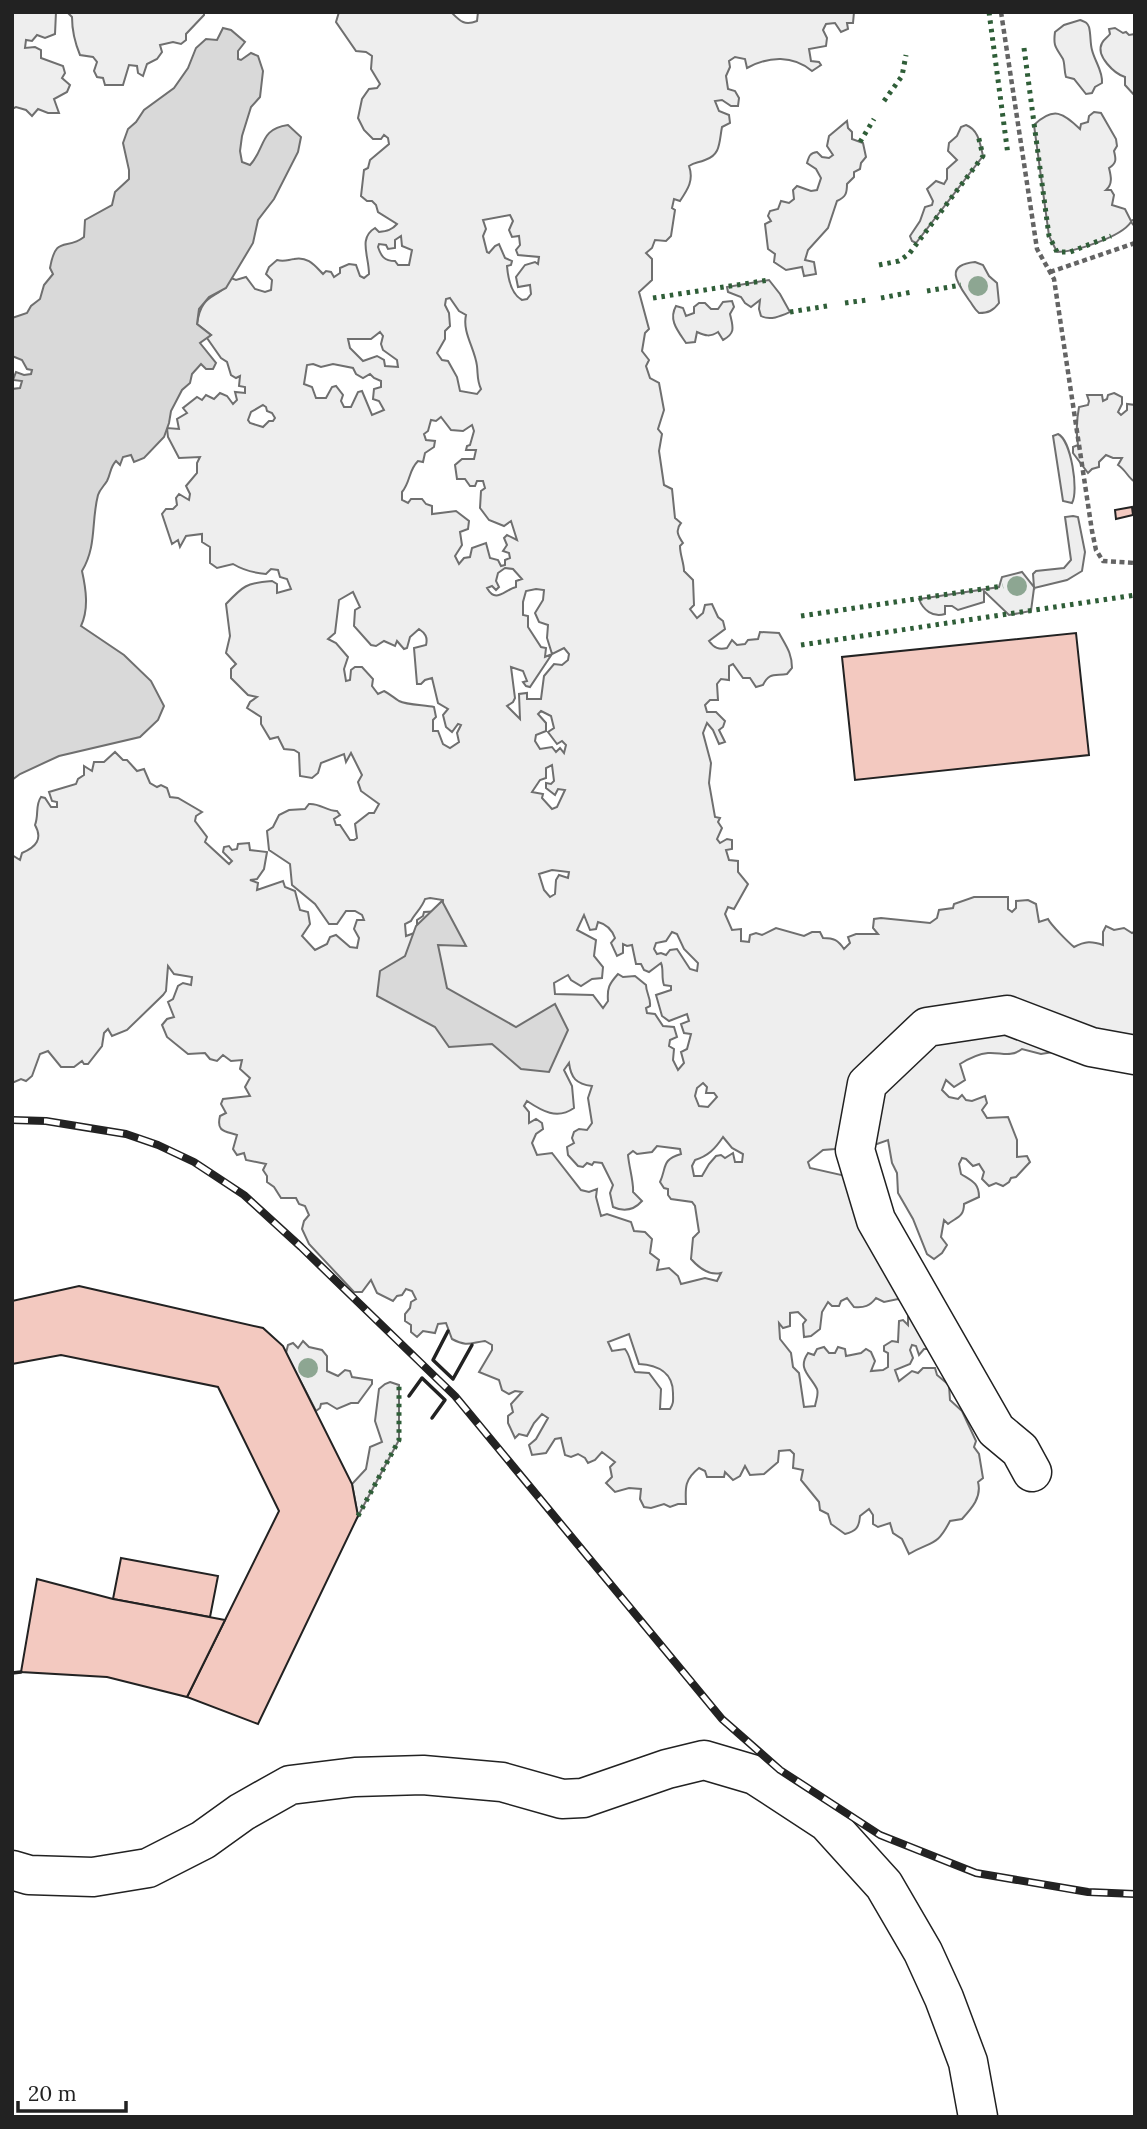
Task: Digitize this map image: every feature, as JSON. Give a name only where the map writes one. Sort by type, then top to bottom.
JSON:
[{"type":"street","points":[[1032,1472],[1020,1450],[996,1430],[876,1220],[855,1150],[867,1084],[927,1027],[1007,1015],[1091,1047],[1135,1055]]},
{"type":"street","points":[[12,1870],[29,1875],[93,1877],[148,1868],[203,1840],[242,1812],[290,1786],[355,1777],[422,1775],[502,1782],[562,1799],[583,1798],[667,1769],[704,1760],[755,1775],[827,1822],[884,1885],[923,1952],[944,1997],[968,2062],[978,2117]]},
{"type":"path","points":[[1001,12],[1037,249],[1054,279],[1069,389],[1097,550],[1104,561],[1135,563]]},
{"type":"path","points":[[1050,272],[1135,243]]},
{"type":"shaded area","points":[[12,12],[56,12],[55,34],[45,38],[37,35],[32,41],[26,40],[25,48],[35,47],[41,50],[41,58],[63,66],[65,73],[62,78],[70,85],[67,92],[54,99],[59,113],[38,109],[32,116],[26,110],[16,107],[12,109]]},
{"type":"shaded area","points":[[67,12],[204,12],[204,15],[186,34],[186,40],[181,44],[173,42],[160,45],[162,52],[157,59],[147,64],[143,76],[138,73],[137,66],[129,65],[123,85],[105,85],[103,78],[97,77],[94,71],[97,62],[93,57],[80,55],[72,17]]},
{"type":"shaded area","points":[[339,12],[451,12],[460,20],[469,23],[477,21],[478,12],[854,12],[853,23],[847,23],[848,29],[841,32],[835,23],[826,24],[823,30],[827,38],[826,46],[809,49],[811,61],[821,65],[812,71],[797,62],[781,59],[764,61],[747,68],[745,59],[735,57],[729,61],[730,67],[726,76],[728,89],[735,91],[739,98],[738,106],[731,106],[722,100],[715,101],[719,111],[729,115],[730,123],[722,127],[714,155],[689,166],[691,176],[688,188],[680,201],[674,199],[671,236],[666,241],[655,240],[646,253],[652,259],[652,280],[639,292],[649,329],[645,333],[642,351],[649,360],[646,366],[650,378],[659,383],[664,410],[658,429],[662,434],[659,451],[664,485],[672,489],[675,518],[681,523],[678,531],[683,543],[680,546],[684,571],[693,580],[694,605],[690,609],[697,618],[703,613],[705,605],[712,604],[725,629],[709,641],[715,647],[727,648],[732,640],[737,645],[745,644],[748,640],[758,639],[760,632],[779,633],[792,663],[787,674],[770,676],[763,685],[756,687],[750,678],[743,678],[733,664],[729,666],[729,680],[721,679],[717,684],[718,700],[710,700],[705,705],[707,712],[716,712],[725,721],[719,730],[725,742],[719,744],[707,723],[703,733],[711,763],[709,783],[715,817],[720,818],[718,822],[722,828],[717,839],[720,843],[727,839],[732,840],[732,849],[726,850],[729,860],[738,861],[738,872],[748,884],[734,909],[728,907],[725,914],[732,930],[741,929],[741,941],[749,942],[750,935],[762,935],[776,928],[804,936],[820,932],[823,938],[835,940],[844,949],[850,943],[848,937],[856,934],[878,934],[873,928],[874,919],[930,923],[937,918],[939,910],[953,908],[954,904],[974,897],[1008,897],[1008,909],[1012,912],[1016,908],[1016,901],[1028,900],[1036,904],[1039,922],[1048,919],[1074,947],[1089,942],[1103,945],[1106,926],[1114,930],[1124,928],[1132,933],[1135,931],[1135,1068],[1053,1052],[1041,1054],[1022,1049],[1009,1054],[980,1054],[960,1064],[965,1080],[954,1087],[946,1080],[942,1090],[949,1097],[958,1099],[962,1095],[966,1100],[972,1101],[985,1096],[987,1103],[982,1110],[987,1118],[1008,1117],[1017,1140],[1017,1157],[1027,1156],[1030,1162],[1003,1186],[996,1183],[989,1186],[982,1179],[984,1172],[979,1164],[973,1166],[962,1158],[959,1164],[961,1174],[976,1185],[979,1197],[964,1204],[961,1214],[948,1224],[944,1220],[941,1237],[947,1245],[934,1259],[927,1254],[913,1219],[898,1193],[897,1173],[892,1163],[888,1140],[877,1144],[841,1143],[835,1149],[823,1150],[808,1162],[810,1168],[846,1176],[906,1304],[898,1299],[884,1302],[876,1298],[869,1305],[861,1307],[854,1307],[847,1298],[841,1301],[839,1306],[832,1306],[828,1302],[822,1312],[820,1329],[811,1336],[804,1337],[803,1324],[806,1320],[798,1312],[790,1313],[790,1326],[783,1328],[779,1323],[780,1339],[791,1353],[793,1367],[799,1373],[804,1407],[815,1406],[818,1393],[804,1368],[808,1353],[814,1355],[817,1349],[824,1347],[829,1353],[835,1353],[838,1347],[845,1349],[846,1356],[861,1353],[866,1349],[871,1352],[875,1361],[871,1371],[883,1370],[888,1367],[888,1353],[884,1351],[884,1346],[892,1341],[898,1342],[899,1321],[903,1320],[908,1325],[910,1311],[930,1349],[924,1349],[919,1355],[916,1346],[912,1345],[910,1350],[913,1358],[910,1364],[895,1370],[899,1381],[912,1371],[918,1373],[923,1368],[935,1368],[937,1375],[949,1385],[950,1400],[962,1411],[976,1441],[974,1447],[979,1454],[983,1478],[978,1482],[979,1493],[975,1502],[962,1519],[950,1521],[937,1540],[909,1554],[902,1539],[893,1533],[890,1523],[878,1527],[873,1524],[873,1515],[869,1509],[860,1516],[856,1528],[849,1533],[845,1534],[831,1524],[828,1514],[820,1510],[819,1502],[801,1480],[803,1470],[793,1468],[794,1454],[790,1450],[779,1451],[778,1462],[764,1474],[750,1475],[745,1466],[740,1476],[733,1480],[725,1472],[724,1477],[707,1477],[705,1471],[699,1468],[687,1484],[686,1504],[670,1507],[664,1504],[651,1508],[644,1507],[640,1499],[641,1489],[629,1488],[615,1492],[606,1483],[612,1477],[610,1467],[615,1462],[602,1452],[588,1463],[578,1454],[571,1457],[565,1455],[561,1438],[555,1439],[546,1453],[532,1455],[529,1445],[536,1439],[548,1418],[542,1414],[527,1436],[519,1434],[515,1438],[508,1423],[508,1416],[513,1412],[511,1404],[522,1392],[509,1394],[502,1390],[499,1380],[479,1372],[492,1350],[492,1345],[485,1341],[468,1344],[452,1339],[446,1323],[438,1324],[435,1333],[423,1331],[417,1337],[411,1332],[411,1325],[405,1321],[405,1314],[411,1302],[416,1299],[412,1291],[406,1289],[393,1301],[377,1293],[371,1280],[362,1292],[354,1292],[309,1244],[302,1229],[309,1215],[305,1206],[299,1204],[296,1198],[281,1198],[267,1182],[263,1170],[266,1164],[246,1160],[244,1153],[237,1155],[233,1149],[237,1135],[220,1128],[219,1121],[220,1116],[226,1113],[221,1104],[223,1099],[250,1096],[245,1087],[250,1078],[240,1069],[242,1060],[231,1061],[223,1055],[217,1061],[210,1059],[205,1053],[188,1054],[167,1037],[162,1025],[167,1019],[174,1017],[168,1002],[173,999],[178,986],[183,983],[191,985],[192,977],[174,974],[168,966],[166,991],[163,995],[127,1030],[112,1036],[108,1029],[104,1033],[102,1046],[88,1064],[82,1061],[74,1067],[61,1067],[48,1051],[40,1054],[32,1076],[26,1081],[21,1079],[12,1083],[12,855],[20,860],[22,853],[37,842],[35,825],[41,797],[45,798],[51,807],[57,807],[57,802],[52,801],[49,792],[76,784],[84,775],[84,766],[92,771],[94,762],[104,762],[115,752],[137,771],[144,769],[150,783],[167,788],[170,797],[178,798],[202,812],[196,816],[195,821],[207,837],[205,842],[229,864],[232,861],[223,852],[224,847],[229,846],[232,850],[237,849],[238,844],[249,843],[250,850],[267,852],[264,869],[257,879],[250,880],[258,883],[257,890],[283,881],[285,887],[295,891],[300,910],[308,912],[310,924],[302,936],[315,950],[336,935],[350,947],[357,948],[359,938],[354,929],[357,920],[364,920],[362,915],[355,911],[346,911],[337,924],[329,924],[315,904],[292,885],[290,864],[269,850],[267,831],[273,827],[279,815],[289,810],[305,809],[309,804],[313,804],[337,811],[340,815],[334,819],[336,825],[340,825],[350,840],[354,840],[357,838],[355,824],[369,813],[374,813],[379,804],[361,791],[358,782],[362,775],[351,753],[346,762],[344,754],[321,763],[318,773],[312,778],[300,776],[299,753],[284,749],[278,737],[270,739],[261,724],[261,717],[247,708],[257,697],[248,695],[231,678],[231,669],[236,664],[226,653],[230,636],[226,604],[241,589],[251,584],[272,581],[277,584],[277,593],[291,589],[287,579],[280,577],[278,570],[271,569],[262,574],[233,564],[217,568],[210,563],[210,547],[202,542],[202,534],[186,536],[180,547],[178,540],[172,544],[162,514],[166,509],[173,509],[177,505],[176,498],[179,494],[189,500],[190,494],[186,486],[197,473],[200,457],[179,458],[168,437],[167,428],[179,429],[177,419],[187,413],[183,408],[197,397],[202,400],[206,395],[214,399],[220,393],[227,396],[233,404],[237,400],[235,392],[245,393],[245,387],[239,386],[240,376],[236,378],[231,375],[227,362],[207,338],[211,335],[197,324],[199,313],[207,300],[231,278],[236,280],[246,277],[255,289],[265,292],[271,290],[272,280],[266,274],[277,260],[303,259],[311,262],[323,274],[326,271],[331,272],[334,277],[340,273],[340,268],[349,264],[356,265],[360,276],[364,278],[369,274],[366,242],[370,232],[375,228],[379,232],[391,229],[397,224],[378,212],[372,201],[361,196],[364,170],[368,168],[370,160],[389,144],[384,135],[381,139],[373,139],[358,118],[362,99],[369,89],[377,88],[380,84],[371,69],[372,56],[356,51],[336,22]],"holes":[[[510,215],[513,221],[509,230],[512,237],[519,236],[520,245],[516,250],[518,255],[539,257],[538,264],[535,262],[525,265],[516,277],[518,287],[530,285],[531,294],[527,299],[518,297],[511,285],[507,266],[511,265],[512,261],[505,258],[499,244],[487,252],[483,236],[486,229],[483,220]],[[401,236],[402,246],[412,250],[409,265],[398,265],[395,261],[386,259],[379,250],[379,244],[386,245],[388,249],[395,248],[395,240]],[[450,298],[459,311],[466,315],[467,334],[476,360],[481,389],[477,394],[460,391],[457,377],[448,361],[442,360],[437,353],[445,339],[445,331],[450,326],[445,305],[446,299]],[[380,332],[383,336],[383,350],[397,360],[398,367],[385,366],[384,360],[377,356],[363,361],[350,348],[348,339],[371,339]],[[333,364],[353,368],[356,374],[363,378],[370,374],[381,381],[381,387],[374,389],[373,399],[379,401],[384,410],[372,415],[362,391],[358,392],[351,407],[344,407],[341,401],[343,395],[336,386],[332,387],[326,398],[316,398],[312,387],[304,384],[307,365],[321,367]],[[263,405],[275,418],[263,427],[248,420],[251,412]],[[441,417],[451,430],[463,431],[472,425],[474,431],[466,450],[476,450],[474,459],[462,459],[455,465],[457,479],[465,479],[470,486],[475,486],[477,481],[483,481],[485,488],[481,491],[480,508],[489,520],[504,526],[511,521],[517,540],[507,535],[504,538],[507,545],[503,551],[509,553],[510,558],[505,560],[505,565],[501,566],[498,560],[490,558],[486,543],[472,548],[470,557],[464,558],[459,564],[455,556],[462,545],[460,532],[468,529],[469,521],[456,511],[432,514],[432,506],[422,499],[411,499],[408,503],[402,500],[402,492],[415,465],[418,461],[423,462],[425,453],[434,447],[435,441],[426,440],[424,434],[428,431],[431,420],[436,421]],[[505,568],[513,569],[522,579],[516,581],[516,587],[497,596],[487,588],[492,586],[496,590],[499,587],[496,581],[498,573]],[[544,590],[543,600],[535,613],[539,622],[548,625],[547,638],[552,654],[545,657],[546,648],[541,647],[528,627],[528,616],[523,615],[526,591]],[[353,592],[360,607],[355,610],[354,626],[371,645],[376,646],[384,641],[395,646],[397,641],[404,649],[407,648],[410,637],[419,629],[426,636],[427,642],[426,645],[414,648],[417,684],[432,678],[438,703],[448,709],[443,715],[446,727],[452,732],[458,724],[461,725],[457,733],[459,742],[450,748],[443,744],[438,731],[433,731],[433,720],[436,717],[434,707],[402,702],[384,691],[378,694],[372,686],[373,679],[362,667],[351,670],[350,680],[346,681],[344,669],[348,657],[336,643],[328,639],[335,633],[339,600]],[[564,648],[569,654],[568,660],[562,665],[554,664],[544,676],[541,699],[527,699],[527,693],[519,694],[520,719],[507,706],[515,698],[511,667],[523,671],[527,681],[523,682],[530,687],[552,654]],[[541,711],[551,716],[554,728],[548,732],[557,744],[562,741],[566,745],[564,753],[560,748],[556,752],[552,747],[540,749],[535,741],[536,735],[546,731],[546,723],[538,714]],[[552,765],[554,781],[551,784],[546,783],[546,788],[555,795],[558,789],[565,790],[557,807],[552,809],[542,798],[543,794],[532,792],[540,780],[546,778],[546,768]],[[552,870],[569,872],[568,878],[559,875],[555,894],[550,897],[544,890],[539,874]],[[425,899],[443,900],[442,911],[424,912],[417,920],[417,932],[406,936],[405,924],[411,921]],[[584,915],[590,930],[596,929],[598,922],[610,930],[615,938],[611,943],[617,956],[623,953],[623,944],[632,945],[636,964],[641,964],[644,970],[649,972],[661,963],[664,985],[671,986],[671,990],[656,995],[662,1016],[669,1021],[687,1014],[689,1021],[681,1024],[684,1033],[691,1034],[687,1049],[681,1052],[684,1063],[678,1070],[673,1060],[674,1049],[669,1046],[670,1040],[677,1037],[674,1027],[663,1026],[655,1014],[647,1013],[646,1008],[650,1003],[646,985],[635,976],[623,977],[618,974],[609,986],[608,1001],[603,1008],[593,995],[555,994],[554,983],[568,975],[581,986],[592,979],[602,978],[603,967],[594,956],[596,940],[577,930]],[[672,932],[677,934],[684,949],[698,963],[697,971],[690,969],[677,949],[670,950],[666,955],[657,954],[654,949],[656,943],[666,941]],[[569,1063],[575,1079],[592,1086],[588,1098],[592,1123],[587,1130],[579,1129],[574,1132],[574,1143],[567,1147],[568,1155],[578,1166],[602,1163],[613,1185],[610,1193],[613,1207],[617,1209],[632,1208],[642,1201],[633,1192],[628,1155],[633,1151],[637,1154],[652,1152],[657,1146],[680,1149],[681,1154],[667,1162],[660,1182],[668,1189],[671,1199],[692,1202],[695,1206],[699,1232],[693,1238],[691,1259],[704,1271],[721,1273],[717,1281],[705,1278],[681,1284],[678,1276],[669,1268],[657,1270],[659,1260],[650,1253],[652,1239],[645,1232],[634,1231],[631,1222],[607,1214],[601,1216],[596,1197],[597,1189],[589,1192],[581,1190],[552,1153],[537,1155],[532,1143],[536,1134],[543,1129],[542,1123],[536,1119],[529,1123],[529,1112],[524,1106],[527,1101],[550,1113],[568,1112],[574,1108],[572,1086],[564,1070]],[[703,1083],[707,1087],[706,1093],[714,1093],[717,1097],[708,1107],[699,1106],[695,1096],[697,1088]],[[723,1137],[732,1148],[743,1154],[742,1162],[735,1162],[733,1153],[725,1158],[716,1156],[702,1176],[694,1176],[692,1166],[695,1160],[714,1148]],[[629,1334],[639,1364],[658,1368],[667,1375],[673,1393],[670,1409],[660,1409],[661,1389],[649,1373],[635,1372],[625,1349],[612,1351],[608,1342]]]},
{"type":"shaded area","points":[[1080,20],[1089,27],[1092,50],[1102,79],[1102,83],[1095,87],[1092,93],[1086,94],[1074,79],[1066,77],[1063,59],[1054,41],[1055,32],[1064,25]]},
{"type":"shaded area","points":[[223,28],[231,30],[245,42],[238,51],[238,59],[241,60],[251,53],[258,56],[263,71],[260,97],[251,107],[242,136],[242,162],[250,165],[267,135],[288,125],[301,137],[298,152],[274,199],[258,220],[253,243],[226,288],[209,297],[199,309],[197,324],[211,335],[200,343],[216,363],[213,369],[206,369],[201,364],[192,374],[190,383],[182,390],[171,411],[164,437],[144,458],[134,462],[131,455],[123,457],[120,465],[116,461],[114,463],[98,495],[92,543],[82,571],[86,606],[81,626],[124,655],[151,681],[164,706],[158,720],[140,737],[59,756],[12,780],[12,389],[20,388],[22,381],[13,380],[16,372],[24,375],[31,374],[32,370],[27,369],[22,360],[12,356],[12,318],[27,313],[40,299],[44,285],[53,274],[50,268],[55,251],[62,245],[84,237],[85,220],[112,205],[115,192],[129,179],[123,143],[128,129],[144,110],[174,88],[188,68],[196,48],[206,39],[217,40]]},
{"type":"shaded area","points":[[1115,28],[1129,35],[1135,34],[1135,96],[1125,85],[1125,77],[1111,68],[1101,53],[1102,43],[1110,34],[1109,29]]},
{"type":"shaded area","points":[[1094,112],[1101,113],[1116,139],[1115,161],[1109,168],[1111,183],[1106,190],[1111,190],[1114,195],[1112,205],[1125,209],[1131,221],[1135,219],[1135,227],[1131,222],[1118,233],[1097,243],[1057,252],[1049,236],[1034,125],[1047,115],[1058,114],[1080,129],[1081,124],[1088,122],[1089,116]]},
{"type":"shaded area","points":[[847,121],[852,139],[863,143],[866,157],[847,184],[845,194],[837,201],[828,228],[808,250],[805,260],[814,262],[816,274],[804,276],[802,267],[786,270],[774,262],[775,254],[768,249],[765,224],[771,221],[768,216],[770,211],[778,209],[781,201],[789,203],[794,199],[793,190],[797,186],[811,191],[817,190],[821,178],[816,169],[807,163],[808,158],[817,152],[822,157],[829,158],[833,155],[827,146],[829,136]]},
{"type":"shaded area","points":[[966,125],[976,134],[983,156],[916,243],[910,236],[925,207],[932,205],[933,201],[927,189],[936,181],[944,184],[947,169],[957,160],[948,151],[949,143],[957,136],[961,127]]},
{"type":"shaded area","points":[[975,262],[983,265],[997,283],[999,303],[985,313],[976,310],[956,276],[959,267]]},
{"type":"shaded area","points":[[769,280],[790,312],[776,317],[764,317],[759,309],[760,300],[751,307],[741,297],[728,292],[727,287]]},
{"type":"shaded area","points":[[732,301],[734,307],[730,314],[733,326],[730,335],[723,340],[718,332],[708,335],[697,332],[695,342],[686,343],[674,321],[676,306],[683,308],[686,316],[694,313],[694,307],[699,303],[705,303],[711,309],[718,309],[723,302]]},
{"type":"shaded area","points":[[1114,393],[1122,397],[1118,412],[1121,415],[1127,410],[1127,404],[1135,405],[1135,482],[1118,465],[1122,458],[1106,455],[1099,462],[1099,467],[1088,473],[1073,453],[1073,447],[1078,445],[1079,407],[1088,405],[1087,395],[1102,395],[1103,401]]},
{"type":"shaded area","points":[[1058,434],[1063,438],[1070,455],[1075,488],[1072,503],[1063,501],[1053,436]]},
{"type":"shaded area","points":[[1065,517],[1078,517],[1085,552],[1082,571],[1067,580],[1034,588],[1031,611],[1009,615],[984,591],[984,602],[958,610],[945,606],[945,614],[941,615],[929,612],[921,603],[919,599],[999,587],[1002,577],[1022,572],[1034,587],[1033,574],[1036,571],[1064,568],[1071,560]]},
{"type":"shaded area","points":[[442,901],[466,946],[438,945],[447,988],[516,1027],[555,1004],[568,1030],[549,1072],[521,1069],[492,1044],[449,1047],[435,1027],[377,996],[380,971],[405,956],[416,926]]},
{"type":"shaded area","points":[[303,1341],[309,1347],[322,1350],[327,1356],[327,1371],[338,1376],[345,1370],[350,1371],[352,1377],[372,1380],[358,1403],[337,1409],[327,1403],[321,1404],[316,1411],[286,1353],[288,1345],[293,1343],[298,1348]]},
{"type":"shaded area","points":[[390,1382],[399,1385],[399,1440],[358,1516],[352,1484],[366,1469],[370,1447],[382,1442],[375,1421],[379,1389]]},
{"type":"building","points":[[1132,507],[1133,515],[1116,519],[1115,510]]},
{"type":"building","points":[[1076,633],[1089,755],[855,780],[842,657]]},
{"type":"building","points":[[79,1286],[263,1328],[283,1346],[352,1484],[358,1516],[258,1724],[187,1697],[279,1511],[218,1387],[61,1355],[12,1364],[12,1301]]},
{"type":"building","points":[[121,1558],[218,1576],[210,1617],[113,1599]]},
{"type":"building","points":[[37,1579],[113,1599],[225,1620],[187,1697],[107,1677],[21,1672]]},
{"type":"railway","points":[[12,1120],[46,1121],[126,1134],[194,1162],[244,1195],[455,1396],[722,1719],[780,1770],[880,1835],[976,1873],[1088,1892],[1135,1894]]},
{"type":"hedge","points":[[989,12],[1008,155]]},
{"type":"hedge","points":[[1024,48],[1049,236],[1057,252],[1070,252],[1111,236]]},
{"type":"hedge","points":[[884,101],[902,76],[906,55]]},
{"type":"hedge","points":[[860,142],[874,119]]},
{"type":"hedge","points":[[879,265],[899,261],[909,254],[983,156],[978,135]]},
{"type":"hedge","points":[[653,298],[769,280]]},
{"type":"hedge","points":[[927,291],[961,285]]},
{"type":"hedge","points":[[881,298],[912,292]]},
{"type":"hedge","points":[[845,303],[867,300]]},
{"type":"hedge","points":[[790,312],[827,306]]},
{"type":"hedge","points":[[801,616],[1003,586]]},
{"type":"hedge","points":[[801,645],[1135,595]]},
{"type":"hedge","points":[[358,1516],[399,1440],[399,1385]]},
{"type":"wall","points":[[448,1331],[433,1360],[453,1379],[472,1345]]},
{"type":"wall","points":[[409,1396],[422,1378],[445,1400],[432,1418]]},
{"type":"wall","points":[[12,1673],[21,1672]]}]
